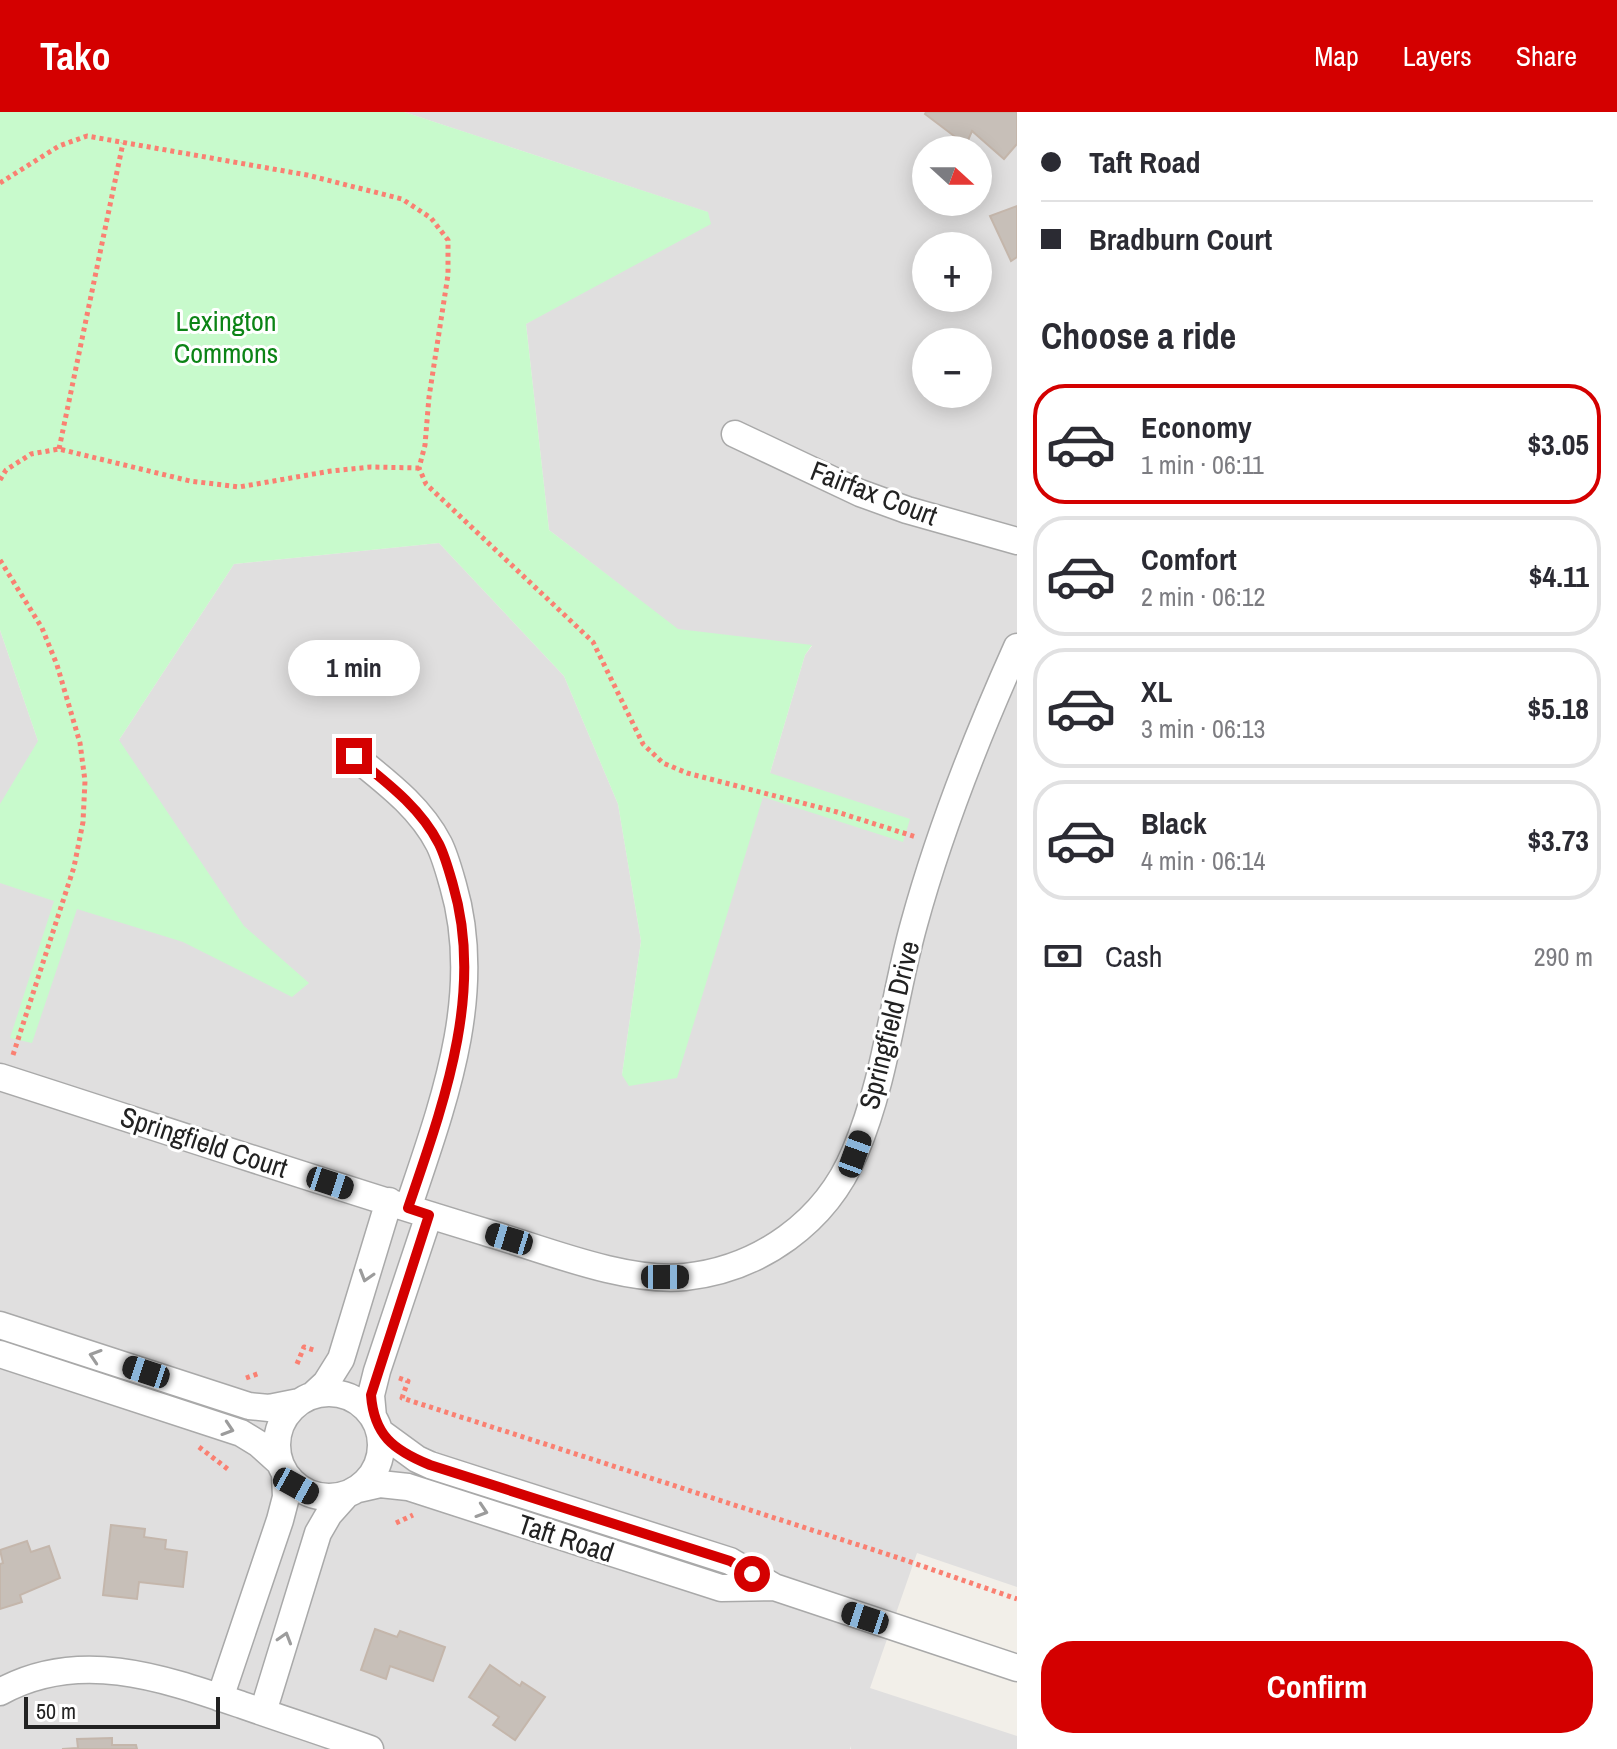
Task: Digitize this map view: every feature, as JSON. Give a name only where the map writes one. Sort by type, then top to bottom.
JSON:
[{"type":"street","name":"Fairfax Court","points":[[735,434],[860,493],[907,510],[1017,541]]},
{"type":"street","name":"Springfield Drive","points":[[409,1208],[588,1263],[648,1277],[682,1277],[717,1272],[750,1261],[804,1224],[824,1204],[855,1154],[886,1048],[913,927],[979,736],[1017,647]]},
{"type":"street","points":[[263,1712],[318,1533],[329,1514],[369,1479],[377,1464],[381,1448],[371,1395],[409,1208],[452,1068],[460,1027],[465,955],[461,911],[439,843],[407,799],[354,756]]},
{"type":"street","name":"Springfield Court","points":[[2,1078],[409,1208]]},
{"type":"street","points":[[220,1698],[286,1497],[276,1446],[279,1430],[287,1414],[326,1383],[341,1359],[409,1208]]},
{"type":"street","points":[[0,1325],[249,1406],[269,1408],[329,1393],[348,1396],[362,1405],[376,1425]]},
{"type":"street","points":[[0,1354],[241,1433],[259,1444],[296,1486],[313,1496],[333,1498],[352,1492]]},
{"type":"street","name":"Taft Road","points":[[376,1425],[417,1459],[430,1465],[730,1561],[774,1587],[1017,1668]]},
{"type":"street","name":"Taft Road","points":[[352,1492],[380,1484],[408,1487],[721,1588],[774,1587]]},
{"type":"street","points":[[0,1692],[30,1677],[52,1672],[106,1668],[150,1676],[370,1749]]},
{"type":"path","points":[[0,183],[59,146],[87,136],[307,175],[402,199],[431,218],[448,240],[448,275],[429,397],[425,445],[419,468],[426,484],[593,642],[643,744],[663,763],[687,773],[837,812],[940,844]]},
{"type":"path","points":[[59,449],[123,143]]},
{"type":"path","points":[[0,480],[6,470],[31,454],[59,449],[190,481],[239,487],[358,468],[419,468]]},
{"type":"path","points":[[0,560],[42,628],[57,665],[80,743],[85,781],[83,822],[74,867],[2,1078]]},
{"type":"path","points":[[297,1364],[304,1347]]},
{"type":"path","points":[[408,1381],[402,1398],[413,1402],[1017,1599]]},
{"type":"shaded area","points":[[404,112],[1017,112],[1017,1587],[917,1553],[870,1688],[1017,1736],[1017,1749],[851,1749],[851,1746],[850,1749],[0,1749],[0,630],[38,741],[119,740],[234,564],[439,543],[564,676],[618,804],[641,941],[622,1075],[770,773],[805,655],[812,646],[678,630],[549,530],[526,324],[707,212]]},
{"type":"green space","name":"Lexington Commons","points":[[0,112],[404,112],[708,212],[711,224],[526,324],[549,530],[678,629],[812,645],[805,655],[770,773],[910,819],[903,842],[763,797],[677,1078],[629,1086],[622,1075],[641,941],[618,804],[564,676],[439,543],[234,564],[119,740],[244,926],[309,983],[292,997],[183,942],[77,909],[32,1043],[10,1038],[54,901],[0,883],[0,804],[38,741],[0,630]]},
{"type":"building","points":[[1017,112],[1017,144],[1004,159],[992,148],[992,136],[978,136],[972,131],[970,136],[954,136],[925,114]]},
{"type":"building","points":[[1017,206],[1017,257],[1011,261],[990,216]]},
{"type":"building","points":[[111,1525],[145,1529],[144,1537],[166,1540],[165,1549],[187,1552],[183,1587],[139,1582],[137,1599],[103,1595]]},
{"type":"building","points":[[27,1541],[31,1552],[49,1546],[60,1578],[20,1595],[22,1602],[0,1609],[0,1564],[3,1563],[0,1550]]},
{"type":"building","points":[[375,1629],[397,1637],[400,1631],[445,1647],[433,1681],[390,1666],[386,1679],[361,1670]]},
{"type":"building","points":[[490,1665],[520,1686],[522,1682],[545,1697],[515,1740],[493,1725],[499,1717],[469,1697]]},
{"type":"building","points":[[112,1738],[112,1745],[136,1745],[137,1749],[62,1749],[78,1748],[77,1739]]},
{"type":"route","points":[[354,756],[407,799],[439,843],[461,911],[465,955],[460,1027],[452,1068],[408,1208],[429,1215],[371,1395],[373,1417],[380,1432],[430,1465],[730,1561],[752,1574]]}]
